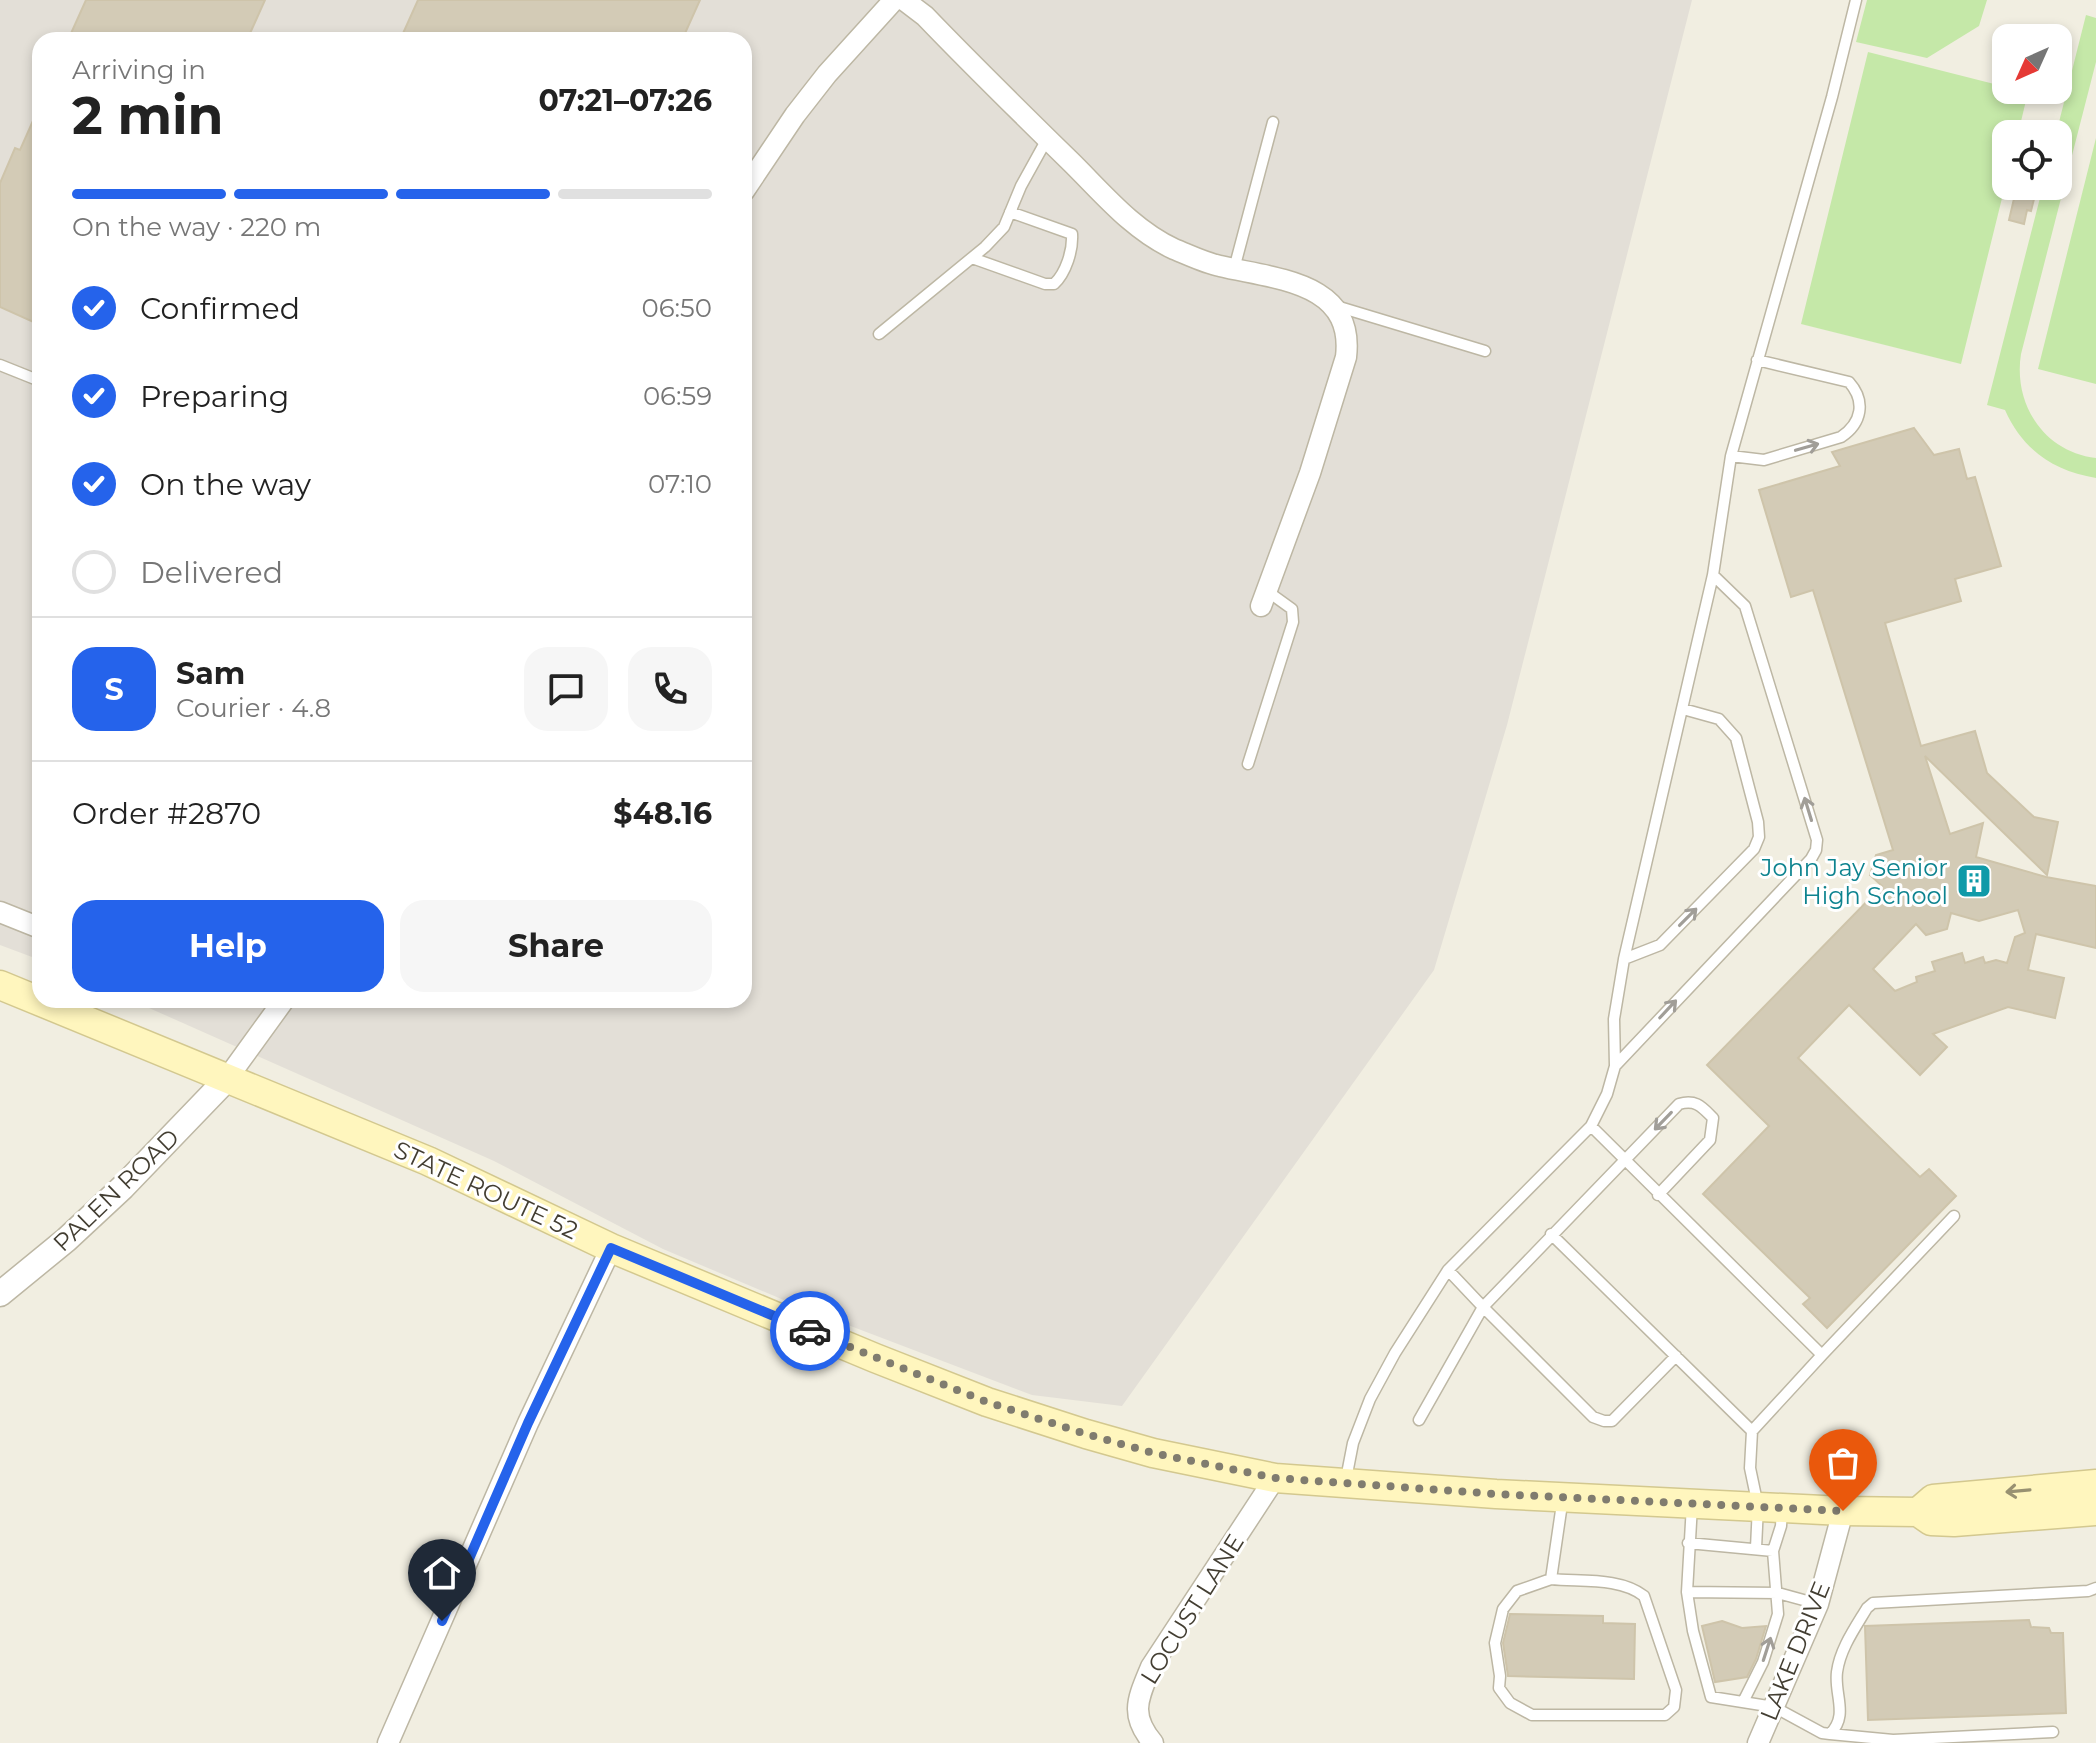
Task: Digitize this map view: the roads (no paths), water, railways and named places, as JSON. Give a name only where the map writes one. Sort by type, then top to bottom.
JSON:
[{"type":"main road","name":"STATE ROUTE 52","points":[[0,985],[32,998]]},
{"type":"main road","name":"STATE ROUTE 52","points":[[55,1008],[428,1161],[611,1248],[987,1402],[1153,1453],[1275,1478],[1496,1494],[1918,1512],[1931,1521],[2096,1511]]},
{"type":"main road","name":"STATE ROUTE 52","points":[[1918,1512],[1933,1499],[2096,1484]]},
{"type":"street","points":[[752,179],[827,74],[894,0]]},
{"type":"street","points":[[904,0],[925,16],[1108,201],[1147,234],[1216,265],[1274,277],[1314,290],[1334,305],[1348,337],[1346,357],[1310,473],[1264,599]]},
{"type":"street","points":[[0,912],[32,925]]},
{"type":"street","points":[[226,1080],[278,1008]]},
{"type":"street","name":"PALEN ROAD","points":[[0,1294],[66,1240],[123,1187],[226,1080]]},
{"type":"street","points":[[388,1743],[528,1423],[611,1248]]},
{"type":"street","name":"LOCUST LANE","points":[[1153,1743],[1137,1717],[1139,1697],[1151,1667],[1275,1478]]},
{"type":"street","name":"LAKE DRIVE","points":[[1758,1743],[1818,1604],[1843,1511]]},
{"type":"lane","points":[[1345,1483],[1353,1443],[1370,1399],[1395,1353],[1448,1270],[1591,1126],[1607,1094],[1615,1066],[1614,1019],[1624,959],[1713,575],[1731,456],[1832,97],[1856,0]]},
{"type":"lane","points":[[1234,269],[1273,122]]},
{"type":"lane","points":[[879,334],[972,258],[1004,227],[1021,186],[1047,139]]},
{"type":"lane","points":[[972,258],[1045,284],[1054,284],[1061,278],[1072,245],[1072,234],[1010,212]]},
{"type":"lane","points":[[1334,305],[1485,351]]},
{"type":"lane","points":[[1731,456],[1764,460],[1841,437],[1852,430],[1858,421],[1861,409],[1859,397],[1849,382],[1757,360]]},
{"type":"lane","points":[[0,365],[32,378]]},
{"type":"lane","points":[[1615,1066],[1811,859],[1816,850],[1817,840],[1745,606],[1713,575]]},
{"type":"lane","points":[[1248,764],[1293,622],[1292,609],[1264,599]]},
{"type":"lane","points":[[1624,959],[1660,945],[1754,849],[1759,837],[1758,822],[1736,738],[1719,719],[1683,709]]},
{"type":"lane","points":[[1419,1420],[1483,1307],[1679,1104],[1698,1103],[1713,1118],[1710,1140],[1658,1195]]},
{"type":"lane","points":[[1591,1126],[1822,1355]]},
{"type":"lane","points":[[1743,1702],[1763,1662],[1778,1614],[1773,1551],[1781,1526],[1750,1468],[1752,1431],[1954,1216]]},
{"type":"lane","points":[[1551,1234],[1752,1431]]},
{"type":"lane","points":[[1448,1270],[1593,1417],[1612,1421],[1676,1356]]},
{"type":"lane","points":[[1551,1579],[1564,1495]]},
{"type":"lane","points":[[1692,1502],[1687,1592],[1693,1631],[1711,1697],[1774,1707],[1805,1726],[1830,1734],[1893,1740],[2053,1732]]},
{"type":"lane","points":[[1756,1548],[1770,1507]]},
{"type":"lane","points":[[1688,1543],[1773,1551]]},
{"type":"lane","points":[[1551,1579],[1619,1584],[1635,1589],[1644,1596],[1676,1690],[1674,1707],[1665,1715],[1532,1715],[1510,1703],[1499,1688],[1495,1643],[1501,1614],[1517,1591],[1551,1579]]},
{"type":"lane","points":[[1830,1734],[1837,1726],[1841,1710],[1836,1674],[1842,1651],[1873,1603],[2088,1591],[2096,1588]]},
{"type":"lane","points":[[1687,1592],[1778,1593],[1818,1604]]},
{"type":"place","name":"John Jay Senior High School","points":[[1974,881]]}]
